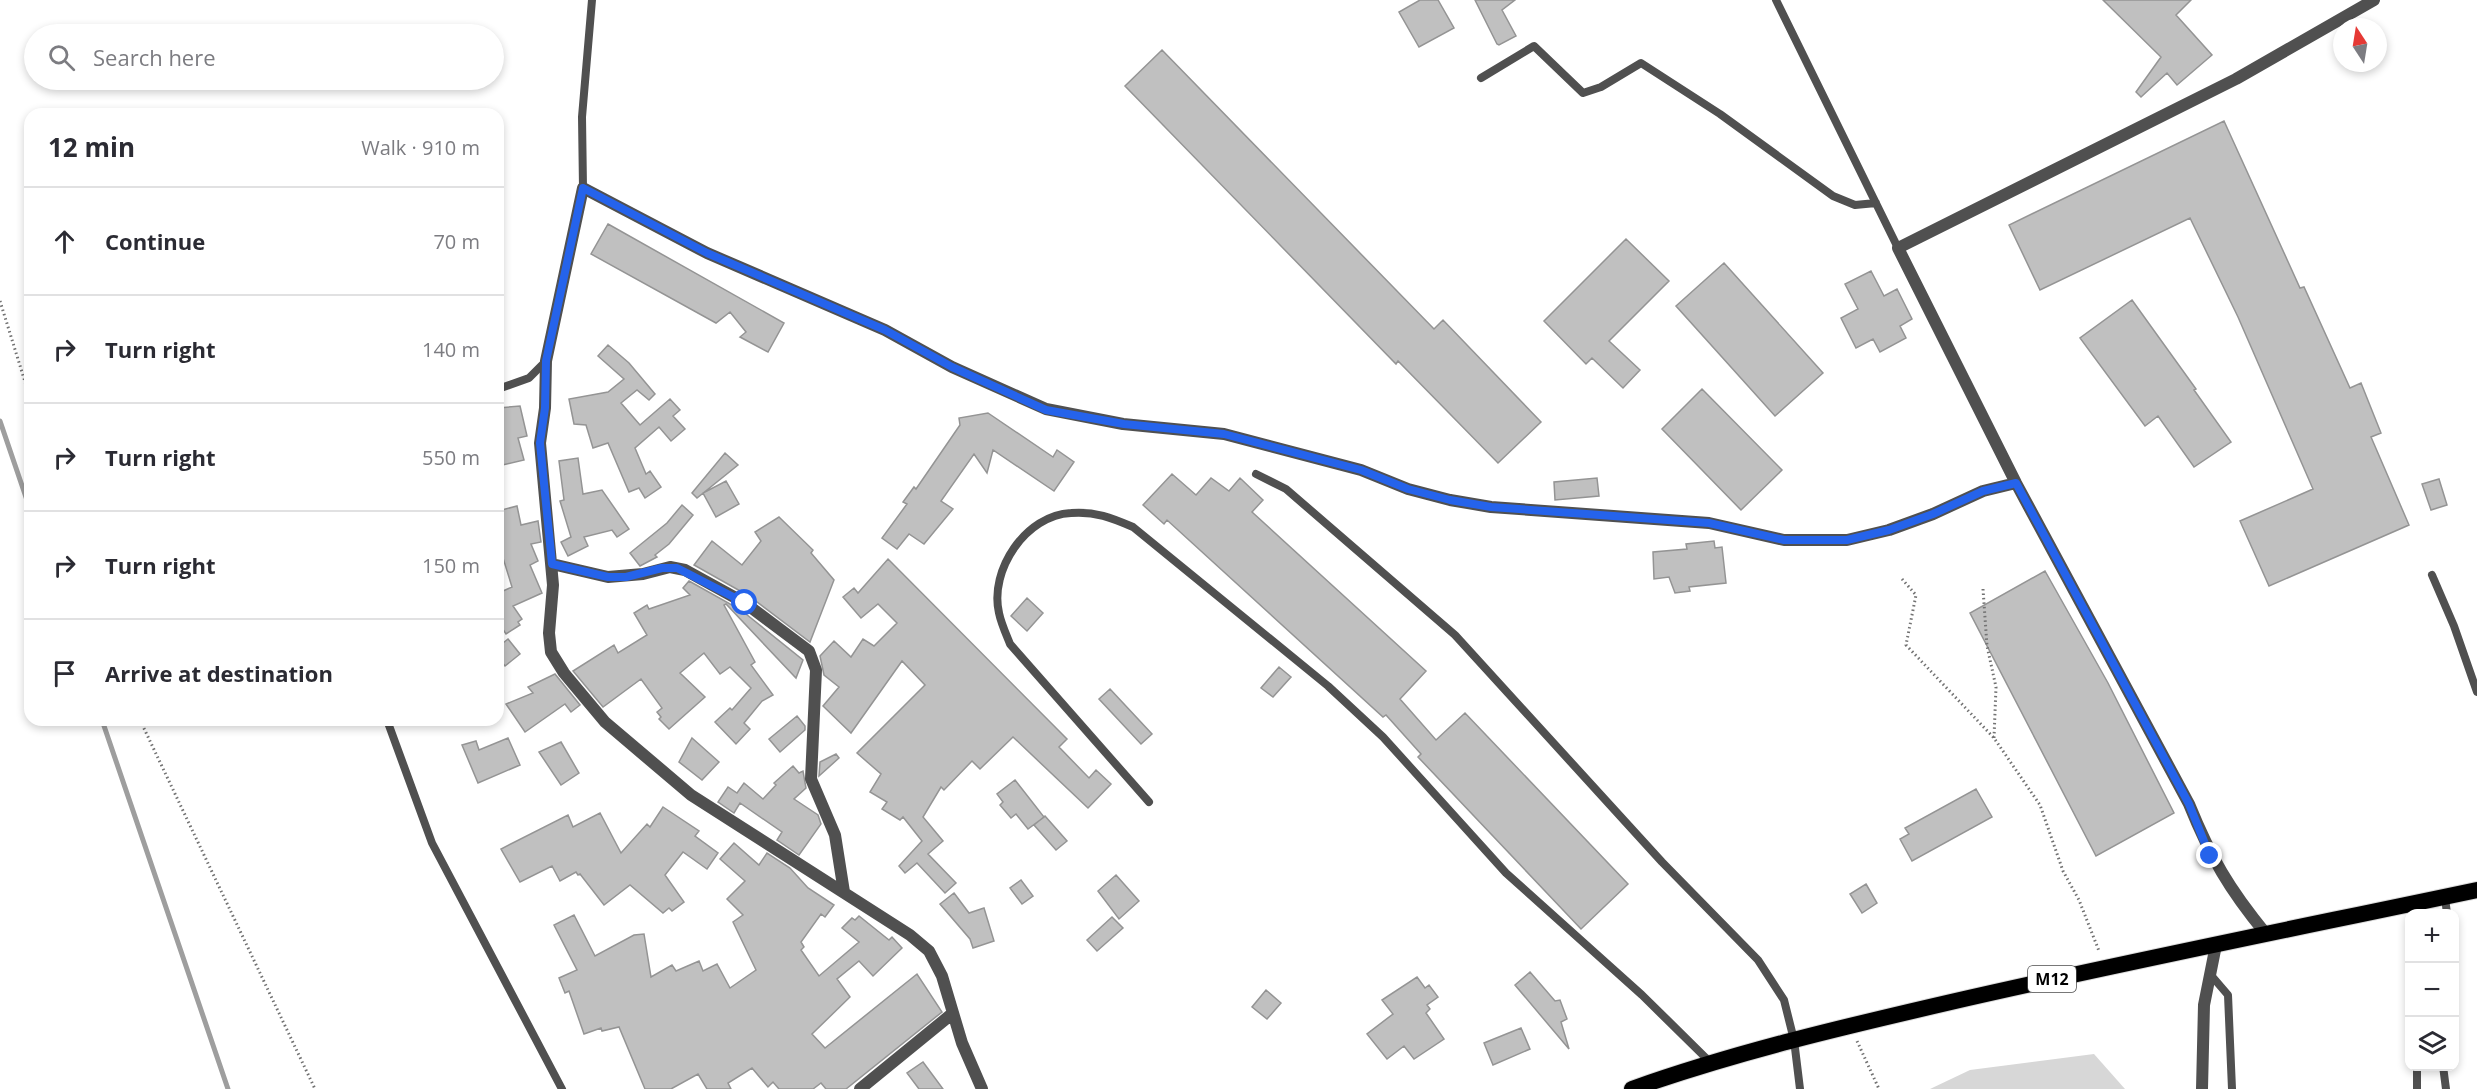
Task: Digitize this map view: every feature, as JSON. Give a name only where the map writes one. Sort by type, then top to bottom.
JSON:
[{"type":"highway","name":"M12","points":[[1632,1089],[1711,1063],[1850,1026],[2105,966],[2266,934],[2446,905],[2477,890]]},
{"type":"street","points":[[2266,934],[2236,898],[2210,856],[2189,804],[2016,483],[1898,248],[2236,79],[2374,0]]},
{"type":"street","points":[[982,1089],[969,1062],[942,976],[929,951],[910,935],[691,795],[605,722],[564,673],[551,652],[549,633],[553,585],[552,564],[540,443],[545,408],[546,361],[583,188],[707,253],[885,330],[952,367],[1046,410],[1124,424],[1224,434],[1361,470],[1408,489],[1450,500],[1491,507],[1709,523],[1784,540],[1847,540],[1889,530],[1933,514],[1983,491],[2016,483]]},
{"type":"street","points":[[552,564],[608,577],[643,574],[670,567],[685,570],[745,603],[809,651],[816,670],[811,779],[836,835],[844,892]]},
{"type":"street","points":[[2202,1089],[2204,1005],[2216,945]]},
{"type":"street","points":[[860,1089],[953,1013]]},
{"type":"lane","points":[[583,188],[582,117],[592,0]]},
{"type":"lane","points":[[1776,0],[1898,248]]},
{"type":"lane","points":[[1481,78],[1534,46],[1582,93],[1601,87],[1641,63],[1720,114],[1833,196],[1855,205],[1876,203]]},
{"type":"lane","points":[[504,388],[529,378],[546,361]]},
{"type":"lane","points":[[1256,474],[1286,489],[1455,635],[1662,862],[1758,960],[1784,1000],[1794,1040],[1800,1089]]},
{"type":"lane","points":[[1149,802],[1010,644],[998,612],[999,578],[1013,548],[1037,525],[1069,513],[1103,514],[1133,527],[1328,686],[1383,737],[1506,873],[1642,994],[1711,1063]]},
{"type":"lane","points":[[2432,575],[2454,626],[2477,692]]},
{"type":"lane","points":[[389,726],[432,843],[562,1089]]},
{"type":"lane","points":[[2210,974],[2228,995],[2232,1089]]},
{"type":"lane","points":[[2417,1071],[2417,1089]]},
{"type":"lane","points":[[2444,1071],[2446,1089]]},
{"type":"path","points":[[0,301],[24,379]]},
{"type":"path","points":[[1902,579],[1916,595],[1906,645],[1994,738],[2040,805],[2063,871],[2079,900],[2105,966]]},
{"type":"path","points":[[1983,589],[1988,646],[1996,687],[1994,738]]},
{"type":"path","points":[[143,726],[315,1089]]},
{"type":"path","points":[[1850,1026],[1879,1089]]},
{"type":"shaded area","points":[[2094,1054],[2125,1089],[1930,1089],[1970,1070]]},
{"type":"building","points":[[1420,0],[1438,0],[1454,28],[1419,47],[1399,12]]},
{"type":"building","points":[[1475,0],[1515,0],[1502,10],[1516,36],[1497,44]]},
{"type":"building","points":[[2103,0],[2191,0],[2176,15],[2212,55],[2177,85],[2167,73],[2141,97],[2136,92],[2161,57]]},
{"type":"building","points":[[1162,50],[1434,329],[1443,320],[1541,422],[1498,463],[1398,361],[1396,364],[1125,86]]},
{"type":"building","points":[[2224,121],[2300,288],[2304,287],[2350,388],[2361,383],[2381,433],[2371,437],[2409,525],[2269,586],[2240,521],[2313,489],[2238,317],[2190,218],[2040,290],[2009,225]]},
{"type":"building","points":[[608,224],[784,323],[768,352],[740,337],[746,332],[730,312],[716,323],[591,254]]},
{"type":"building","points":[[1626,239],[1669,281],[1609,341],[1640,370],[1623,388],[1592,358],[1586,364],[1544,321]]},
{"type":"building","points":[[1724,263],[1823,373],[1775,416],[1676,306]]},
{"type":"building","points":[[1871,271],[1884,296],[1897,289],[1912,319],[1900,326],[1906,338],[1880,352],[1873,339],[1856,348],[1841,318],[1858,309],[1845,284]]},
{"type":"building","points":[[2132,300],[2231,442],[2194,467],[2158,416],[2145,426],[2080,338]]},
{"type":"building","points":[[608,345],[629,363],[655,394],[649,400],[637,390],[621,403],[640,425],[670,399],[680,410],[673,416],[685,429],[671,441],[659,427],[635,448],[646,474],[650,471],[661,487],[645,498],[639,488],[629,492],[608,443],[593,448],[586,425],[574,424],[569,399],[608,392],[624,379],[598,356]]},
{"type":"building","points":[[1702,389],[1782,470],[1741,510],[1662,429]]},
{"type":"building","points":[[520,406],[527,436],[518,438],[524,460],[504,465],[504,407]]},
{"type":"building","points":[[988,413],[1053,457],[1057,450],[1074,462],[1054,491],[993,450],[987,473],[974,454],[941,501],[953,509],[924,544],[909,534],[897,549],[882,538],[907,504],[903,502],[914,487],[916,489],[960,425],[959,418]]},
{"type":"building","points":[[725,453],[738,465],[697,498],[692,493]]},
{"type":"building","points":[[578,458],[583,494],[602,490],[629,529],[617,537],[612,530],[584,537],[588,546],[568,556],[561,542],[571,537],[560,501],[564,500],[559,461]]},
{"type":"building","points":[[1172,474],[1196,495],[1211,478],[1229,491],[1240,478],[1263,500],[1252,512],[1426,671],[1400,699],[1436,740],[1465,713],[1628,884],[1581,929],[1418,757],[1421,754],[1386,715],[1383,717],[1167,520],[1164,524],[1143,505]]},
{"type":"building","points":[[1597,478],[1599,496],[1555,500],[1554,482]]},
{"type":"building","points":[[2439,479],[2447,505],[2431,510],[2422,484]]},
{"type":"building","points":[[726,481],[739,504],[716,517],[703,493]]},
{"type":"building","points":[[682,505],[693,515],[669,544],[655,555],[657,557],[640,566],[630,553],[667,523]]},
{"type":"building","points":[[517,506],[521,525],[538,521],[541,542],[531,544],[538,561],[530,565],[542,593],[513,606],[522,619],[518,622],[520,625],[506,634],[504,631],[504,591],[512,587],[504,561],[504,509]]},
{"type":"building","points":[[779,517],[813,550],[811,553],[834,580],[810,642],[749,596],[694,565],[712,541],[742,565],[761,541],[755,532]]},
{"type":"building","points":[[1714,541],[1715,548],[1722,547],[1726,583],[1689,587],[1690,591],[1675,593],[1669,577],[1654,579],[1653,552],[1687,549],[1686,544]]},
{"type":"building","points":[[888,559],[1067,739],[1059,747],[1089,778],[1096,770],[1111,784],[1088,808],[1013,737],[980,769],[972,761],[944,790],[941,787],[923,817],[943,841],[928,854],[956,883],[945,893],[917,863],[905,873],[899,866],[922,841],[903,817],[900,820],[882,809],[887,802],[870,792],[881,774],[857,753],[925,685],[902,661],[851,733],[823,706],[839,687],[824,675],[820,656],[834,641],[851,657],[863,639],[874,646],[897,623],[878,604],[861,618],[843,597],[854,588],[858,593]]},
{"type":"building","points":[[2045,571],[2108,683],[2174,813],[2096,856],[1970,613]]},
{"type":"building","points":[[689,581],[741,610],[803,660],[796,678],[726,604],[724,605],[755,662],[751,665],[773,695],[762,701],[744,723],[750,729],[736,744],[715,722],[730,708],[732,710],[751,688],[730,667],[720,674],[704,653],[680,673],[705,697],[669,729],[659,719],[661,717],[657,712],[662,708],[641,679],[603,707],[573,671],[614,645],[618,653],[647,635],[634,613],[647,605],[649,609],[690,595],[683,588]]},
{"type":"building","points":[[1027,598],[1043,613],[1027,631],[1011,616]]},
{"type":"building","points":[[508,639],[520,654],[505,666],[504,665],[504,642]]},
{"type":"building","points":[[1279,667],[1291,677],[1273,697],[1261,688]]},
{"type":"building","points":[[555,674],[580,705],[571,712],[565,704],[525,732],[506,704],[533,693],[528,687]]},
{"type":"building","points":[[1110,689],[1152,734],[1141,744],[1099,699]]},
{"type":"building","points":[[797,716],[805,726],[805,730],[780,752],[769,739]]},
{"type":"building","points":[[508,738],[520,765],[478,783],[462,745],[476,741],[479,750]]},
{"type":"building","points":[[692,738],[719,762],[702,780],[679,762]]},
{"type":"building","points":[[561,742],[579,773],[561,785],[539,752]]},
{"type":"building","points":[[836,754],[839,758],[819,776],[820,762]]},
{"type":"building","points":[[793,766],[799,773],[803,771],[806,788],[794,799],[818,815],[821,824],[799,855],[777,840],[782,832],[740,803],[734,813],[718,802],[728,787],[737,793],[744,783],[763,799],[776,785],[774,783]]},
{"type":"building","points":[[1015,780],[1044,817],[1028,829],[1016,814],[1011,818],[1000,805],[1003,802],[997,794]]},
{"type":"building","points":[[1976,789],[1992,817],[1912,861],[1900,839],[1909,834],[1905,828]]},
{"type":"building","points":[[663,807],[699,831],[695,836],[718,853],[707,869],[683,852],[665,875],[684,902],[672,911],[669,908],[663,913],[630,885],[604,905],[580,874],[576,872],[560,881],[552,866],[520,882],[501,849],[568,815],[573,827],[600,813],[621,853],[647,824],[650,827]]},
{"type":"building","points":[[1045,816],[1067,841],[1056,850],[1034,825]]},
{"type":"building","points":[[734,843],[759,865],[767,853],[790,868],[808,888],[834,905],[825,917],[821,914],[801,942],[804,947],[801,950],[819,976],[859,942],[842,928],[852,918],[855,920],[859,916],[889,940],[892,937],[902,948],[873,976],[859,961],[837,979],[850,997],[812,1034],[825,1048],[917,974],[942,1012],[846,1089],[826,1089],[821,1083],[813,1089],[779,1089],[773,1082],[768,1087],[752,1068],[728,1083],[731,1089],[707,1089],[698,1074],[671,1089],[645,1089],[619,1027],[602,1031],[601,1028],[584,1034],[569,991],[565,993],[559,978],[577,970],[554,925],[574,915],[595,956],[634,935],[644,934],[651,977],[672,965],[676,971],[699,961],[703,971],[717,964],[730,988],[756,970],[733,922],[743,915],[727,899],[745,881],[720,859]]},
{"type":"building","points":[[1116,875],[1139,901],[1119,919],[1098,891]]},
{"type":"building","points":[[1021,880],[1033,896],[1022,904],[1010,888]]},
{"type":"building","points":[[1866,884],[1877,903],[1862,913],[1850,894]]},
{"type":"building","points":[[954,893],[969,913],[984,908],[994,941],[973,948],[970,939],[940,904]]},
{"type":"building","points":[[1112,917],[1123,928],[1097,951],[1087,940]]},
{"type":"building","points":[[1530,972],[1555,1001],[1560,1000],[1567,1019],[1561,1022],[1569,1049],[1515,985]]},
{"type":"building","points":[[1417,977],[1425,988],[1429,985],[1438,997],[1427,1005],[1430,1009],[1426,1013],[1444,1039],[1414,1059],[1404,1046],[1387,1059],[1367,1034],[1393,1014],[1382,1000]]},
{"type":"building","points":[[1266,990],[1281,1003],[1267,1019],[1252,1007]]},
{"type":"building","points":[[1521,1028],[1530,1049],[1493,1065],[1484,1043]]},
{"type":"building","points":[[923,1062],[943,1089],[919,1089],[907,1073]]},
{"type":"waterway","points":[[0,421],[24,491]]},
{"type":"waterway","points":[[104,726],[228,1089]]},
{"type":"route","points":[[745,603],[685,570],[677,568],[662,568],[626,577],[608,577],[552,564],[540,443],[545,408],[546,361],[583,188],[707,253],[885,330],[952,367],[1046,410],[1124,424],[1224,434],[1361,470],[1408,489],[1450,500],[1491,507],[1709,523],[1784,540],[1847,540],[1889,530],[1933,514],[1983,491],[2016,483],[2189,804],[2210,856]]}]
